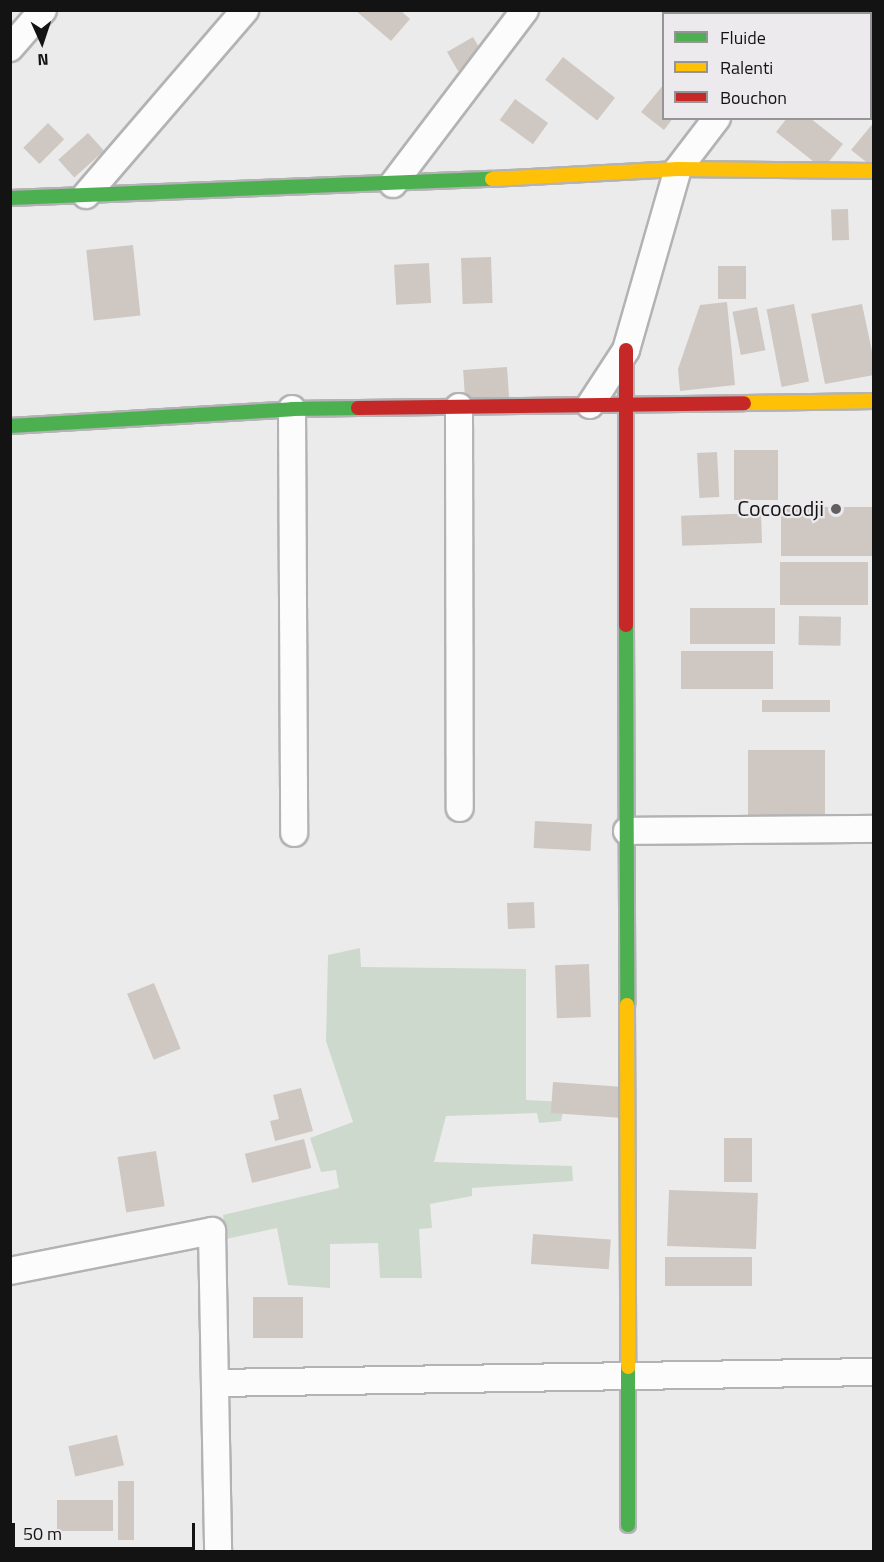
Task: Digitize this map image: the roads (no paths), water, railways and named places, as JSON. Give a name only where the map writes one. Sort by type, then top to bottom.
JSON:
[{"type":"street","points":[[10,48],[43,10]]},
{"type":"street","points":[[86,195],[245,10]]},
{"type":"street","points":[[393,184],[525,10]]},
{"type":"street","points":[[628,1525],[626,350],[678,169],[715,120]]},
{"type":"street","points":[[10,198],[393,184],[678,169],[873,171]]},
{"type":"street","points":[[590,405],[626,350]]},
{"type":"street","points":[[10,426],[292,409],[873,401]]},
{"type":"street","points":[[459,407],[460,808]]},
{"type":"street","points":[[292,409],[294,833]]},
{"type":"street","points":[[627,831],[873,829]]},
{"type":"street","points":[[10,1271],[212,1231],[218,1551]]},
{"type":"street","points":[[216,1383],[873,1372]]},
{"type":"place","name":"Cococodji","points":[[836,509]]}]
